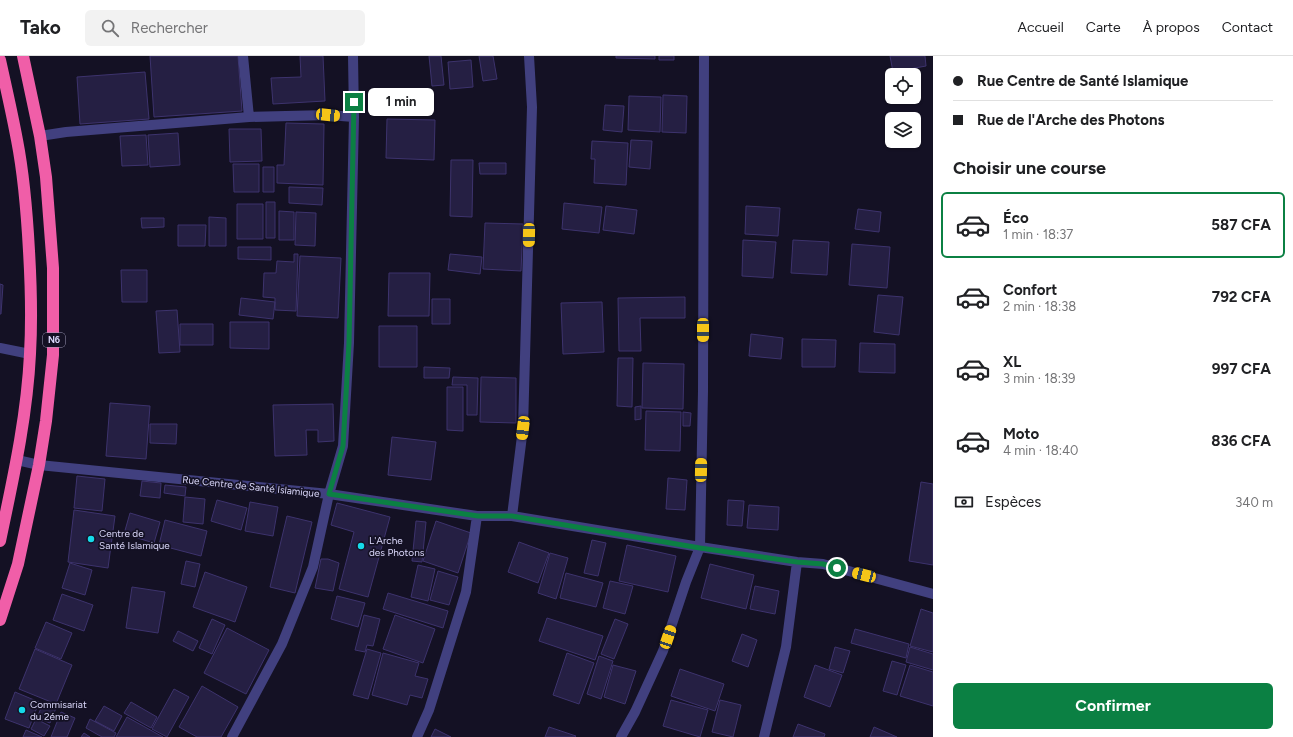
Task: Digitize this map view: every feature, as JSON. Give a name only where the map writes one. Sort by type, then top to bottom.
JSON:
[{"type":"highway","name":"N6","points":[[0,620],[18,564],[40,465],[51,379],[54,320],[50,223],[46,177],[40,136],[22,56]]},
{"type":"highway","name":"N6","points":[[0,60],[18,140],[24,180],[30,268],[31,320],[30,354],[24,418],[0,541]]},
{"type":"street","points":[[243,56],[249,117]]},
{"type":"street","points":[[232,737],[282,644],[313,567],[329,494],[343,446],[349,343],[354,117],[353,56]]},
{"type":"street","points":[[512,516],[524,421],[532,107],[529,56]]},
{"type":"street","points":[[621,737],[635,712],[663,651],[686,582],[700,548],[703,392],[704,56]]},
{"type":"street","points":[[40,136],[66,132],[249,117],[328,115],[354,117]]},
{"type":"street","points":[[0,348],[30,354]]},
{"type":"street","name":"Rue Centre de Santé Islamique","points":[[17,460],[40,465],[329,494],[478,516],[512,516],[700,548],[797,562],[823,564],[933,594]]},
{"type":"street","points":[[418,737],[429,710],[466,592],[478,516]]},
{"type":"street","points":[[764,737],[786,647],[797,562]]},
{"type":"building","points":[[150,56],[238,56],[242,111],[154,117]]},
{"type":"building","points":[[300,56],[323,56],[325,101],[273,104],[271,78],[301,77]]},
{"type":"building","points":[[429,56],[441,56],[444,85],[432,86]]},
{"type":"building","points":[[479,56],[493,56],[497,79],[483,81]]},
{"type":"building","points":[[616,56],[655,56],[655,59],[616,58]]},
{"type":"building","points":[[659,56],[674,56],[674,60],[659,60]]},
{"type":"building","points":[[890,56],[925,56],[926,66],[915,68],[892,68]]},
{"type":"building","points":[[471,60],[473,87],[450,89],[448,62]]},
{"type":"building","points":[[145,72],[149,119],[80,124],[77,77]]},
{"type":"building","points":[[663,95],[687,96],[686,133],[662,132]]},
{"type":"building","points":[[629,96],[661,97],[660,132],[628,130]]},
{"type":"building","points":[[605,105],[624,106],[622,132],[603,130]]},
{"type":"building","points":[[387,119],[435,120],[434,160],[386,158]]},
{"type":"building","points":[[286,123],[324,124],[323,185],[277,183],[277,165],[284,165]]},
{"type":"building","points":[[229,129],[261,129],[262,161],[230,162]]},
{"type":"building","points":[[178,133],[180,165],[150,167],[148,135]]},
{"type":"building","points":[[146,135],[148,165],[122,166],[120,136]]},
{"type":"building","points":[[631,140],[652,141],[650,169],[629,167]]},
{"type":"building","points":[[592,141],[628,143],[626,185],[594,183],[595,159],[591,159]]},
{"type":"building","points":[[451,160],[473,160],[472,217],[450,216]]},
{"type":"building","points":[[479,163],[506,163],[506,174],[480,174]]},
{"type":"building","points":[[233,164],[259,164],[259,192],[234,192]]},
{"type":"building","points":[[263,167],[274,167],[274,192],[263,192]]},
{"type":"building","points":[[289,187],[323,188],[322,205],[289,203]]},
{"type":"building","points":[[266,202],[275,202],[275,238],[266,238]]},
{"type":"building","points":[[564,203],[602,207],[599,233],[562,229]]},
{"type":"building","points":[[237,204],[263,204],[263,239],[237,239]]},
{"type":"building","points":[[606,206],[637,210],[634,234],[603,230]]},
{"type":"building","points":[[746,206],[780,208],[778,236],[745,234]]},
{"type":"building","points":[[858,209],[881,212],[879,232],[855,229]]},
{"type":"building","points":[[279,211],[294,212],[294,240],[279,240]]},
{"type":"building","points":[[296,212],[316,213],[315,246],[295,245]]},
{"type":"building","points":[[209,217],[226,218],[226,246],[209,246]]},
{"type":"building","points":[[141,218],[164,218],[164,227],[142,228]]},
{"type":"building","points":[[485,223],[523,224],[521,271],[483,269]]},
{"type":"building","points":[[178,225],[206,225],[205,246],[178,246]]},
{"type":"building","points":[[743,240],[776,242],[773,278],[742,276]]},
{"type":"building","points":[[793,240],[829,242],[827,275],[791,273]]},
{"type":"building","points":[[852,244],[890,247],[887,288],[849,285]]},
{"type":"building","points":[[238,247],[271,247],[271,260],[238,259]]},
{"type":"building","points":[[294,254],[298,254],[296,311],[275,310],[275,298],[263,297],[264,273],[276,273],[277,261],[294,262]]},
{"type":"building","points":[[450,254],[482,257],[480,274],[448,270]]},
{"type":"building","points":[[300,256],[341,258],[338,318],[297,316]]},
{"type":"building","points":[[121,270],[147,270],[147,302],[122,302]]},
{"type":"building","points":[[389,273],[430,273],[429,316],[388,316]]},
{"type":"building","points":[[0,284],[3,285],[1,314],[0,314]]},
{"type":"building","points":[[878,295],[903,297],[899,335],[874,332]]},
{"type":"building","points":[[685,297],[685,318],[640,318],[641,351],[619,351],[618,298]]},
{"type":"building","points":[[241,298],[275,302],[273,319],[239,315]]},
{"type":"building","points":[[432,299],[450,299],[450,324],[432,324]]},
{"type":"building","points":[[602,302],[604,352],[563,354],[561,303]]},
{"type":"building","points":[[177,310],[180,352],[159,353],[156,311]]},
{"type":"building","points":[[230,322],[269,322],[269,349],[230,348]]},
{"type":"building","points":[[180,324],[213,324],[213,345],[180,345]]},
{"type":"building","points":[[379,326],[417,326],[417,367],[379,367]]},
{"type":"building","points":[[751,334],[783,338],[781,359],[749,356]]},
{"type":"building","points":[[802,339],[836,340],[835,367],[802,367]]},
{"type":"building","points":[[860,343],[895,344],[895,373],[859,372]]},
{"type":"building","points":[[618,358],[633,358],[632,407],[617,406]]},
{"type":"building","points":[[643,363],[684,364],[683,409],[642,408]]},
{"type":"building","points":[[424,367],[450,368],[449,378],[424,378]]},
{"type":"building","points":[[453,377],[478,378],[477,415],[467,415],[467,385],[452,385]]},
{"type":"building","points":[[481,377],[516,378],[516,423],[480,422]]},
{"type":"building","points":[[447,387],[463,387],[463,431],[447,430]]},
{"type":"building","points":[[110,403],[150,406],[146,459],[106,456]]},
{"type":"building","points":[[333,404],[334,441],[318,442],[318,430],[306,430],[307,455],[275,456],[273,405]]},
{"type":"building","points":[[641,406],[641,419],[635,420],[635,407]]},
{"type":"building","points":[[646,411],[681,412],[680,451],[645,450]]},
{"type":"building","points":[[683,412],[691,413],[690,426],[683,426]]},
{"type":"building","points":[[150,424],[177,424],[176,444],[150,443]]},
{"type":"building","points":[[392,437],[436,442],[431,480],[388,475]]},
{"type":"building","points":[[77,476],[105,479],[102,511],[74,508]]},
{"type":"building","points":[[668,478],[687,480],[685,510],[666,509]]},
{"type":"building","points":[[142,481],[161,483],[160,498],[140,496]]},
{"type":"building","points":[[921,482],[933,484],[933,565],[909,561]]},
{"type":"building","points":[[165,485],[186,487],[185,496],[164,493]]},
{"type":"building","points":[[185,497],[205,499],[203,524],[183,522]]},
{"type":"building","points":[[217,500],[247,508],[241,530],[211,521]]},
{"type":"building","points":[[728,500],[744,501],[742,526],[727,525]]},
{"type":"building","points":[[250,502],[278,507],[273,536],[245,531]]},
{"type":"building","points":[[337,503],[390,517],[368,597],[339,589],[354,532],[331,525]]},
{"type":"building","points":[[749,505],[779,507],[778,530],[747,528]]},
{"type":"building","name":"Centre de Santé Islamique","points":[[74,510],[115,516],[108,568],[68,562]]},
{"type":"building","points":[[130,513],[160,522],[154,543],[124,534]]},
{"type":"building","points":[[287,516],[312,522],[295,593],[270,587]]},
{"type":"building","points":[[165,520],[207,531],[201,556],[159,545]]},
{"type":"building","points":[[416,521],[426,522],[422,562],[412,561]]},
{"type":"building","points":[[436,521],[471,533],[458,573],[423,561]]},
{"type":"building","points":[[592,540],[606,543],[598,576],[584,573]]},
{"type":"building","points":[[519,542],[549,553],[538,583],[508,572]]},
{"type":"building","points":[[627,545],[676,556],[668,592],[619,581]]},
{"type":"building","points":[[550,553],[568,558],[556,599],[538,593]]},
{"type":"building","points":[[321,559],[328,559],[339,563],[333,591],[315,588]]},
{"type":"building","points":[[186,561],[200,564],[195,587],[181,584]]},
{"type":"building","points":[[70,563],[92,570],[85,595],[62,588]]},
{"type":"building","points":[[710,564],[754,575],[746,609],[701,598]]},
{"type":"building","points":[[418,565],[435,569],[428,601],[411,597]]},
{"type":"building","points":[[438,571],[458,577],[449,605],[430,600]]},
{"type":"building","points":[[205,572],[247,587],[235,622],[193,607]]},
{"type":"building","points":[[566,573],[603,583],[596,607],[560,598]]},
{"type":"building","points":[[610,581],[633,586],[625,614],[603,608]]},
{"type":"building","points":[[755,586],[779,591],[775,614],[750,609]]},
{"type":"building","points":[[132,587],[165,592],[158,633],[126,628]]},
{"type":"building","points":[[388,593],[448,611],[443,628],[383,609]]},
{"type":"building","points":[[62,594],[93,605],[84,631],[53,620]]},
{"type":"building","points":[[337,596],[365,603],[358,627],[331,619]]},
{"type":"building","points":[[921,609],[933,613],[933,652],[910,646]]},
{"type":"building","points":[[364,615],[380,619],[373,646],[367,645],[365,652],[355,650]]},
{"type":"building","points":[[395,615],[435,629],[423,663],[383,649]]},
{"type":"building","points":[[547,618],[603,636],[595,660],[539,641]]},
{"type":"building","points":[[212,619],[225,625],[212,654],[199,648]]},
{"type":"building","points":[[615,619],[628,624],[614,659],[601,654]]},
{"type":"building","points":[[46,622],[72,633],[61,659],[35,648]]},
{"type":"building","points":[[227,628],[269,650],[246,694],[204,673]]},
{"type":"building","points":[[855,629],[909,644],[906,658],[851,643]]},
{"type":"building","points":[[178,631],[198,641],[193,651],[173,641]]},
{"type":"building","points":[[742,634],[757,640],[748,667],[732,661]]},
{"type":"building","points":[[835,647],[850,651],[843,673],[829,669]]},
{"type":"building","points":[[910,647],[933,654],[933,670],[906,662]]},
{"type":"building","points":[[35,649],[72,665],[56,704],[19,689]]},
{"type":"building","points":[[367,649],[381,653],[368,699],[353,695]]},
{"type":"building","points":[[383,653],[419,663],[415,676],[428,679],[422,698],[410,695],[407,705],[372,695]]},
{"type":"building","points":[[567,653],[594,663],[579,704],[553,695]]},
{"type":"building","points":[[599,656],[613,661],[601,699],[587,694]]},
{"type":"building","points":[[892,661],[906,665],[897,695],[883,691]]},
{"type":"building","points":[[613,665],[636,671],[625,704],[604,697]]},
{"type":"building","points":[[815,665],[842,675],[830,707],[804,697]]},
{"type":"building","points":[[910,665],[933,672],[933,706],[900,696]]},
{"type":"building","points":[[680,669],[724,684],[715,711],[671,696]]},
{"type":"building","points":[[202,686],[238,707],[221,737],[197,737],[179,727]]},
{"type":"building","points":[[174,689],[189,697],[167,737],[152,729]]},
{"type":"building","name":"Commisariat du 2éme","points":[[15,692],[39,702],[29,728],[5,719]]},
{"type":"building","points":[[671,700],[708,710],[700,737],[663,726]]},
{"type":"building","points":[[720,700],[741,705],[733,737],[712,732]]},
{"type":"building","points":[[131,702],[157,717],[151,728],[124,713]]},
{"type":"building","points":[[43,703],[56,708],[50,723],[37,718]]},
{"type":"building","points":[[104,706],[122,716],[114,731],[95,721]]},
{"type":"building","points":[[61,712],[75,718],[67,737],[51,737]]},
{"type":"building","points":[[127,717],[163,737],[116,737]]},
{"type":"building","points":[[36,719],[50,726],[44,736],[31,729]]},
{"type":"building","points":[[90,719],[116,733],[114,737],[102,737],[86,728]]},
{"type":"building","points":[[798,724],[825,734],[824,737],[793,737]]},
{"type":"building","points":[[549,727],[576,736],[545,737]]},
{"type":"building","points":[[874,727],[897,737],[870,737]]},
{"type":"building","points":[[435,729],[451,737],[431,737]]},
{"type":"building","points":[[26,730],[42,737],[23,737]]},
{"type":"building","points":[[84,733],[90,737],[81,737]]},
{"type":"place","name":"Centre de Santé Islamique","points":[[91,539]]},
{"type":"place","name":"L'Arche des Photons","points":[[361,546]]},
{"type":"place","name":"Commisariat du 2éme","points":[[22,710]]},
{"type":"route","points":[[354,102],[349,343],[343,446],[329,494],[478,516],[512,516],[700,548],[797,562],[823,564],[837,568]]}]
